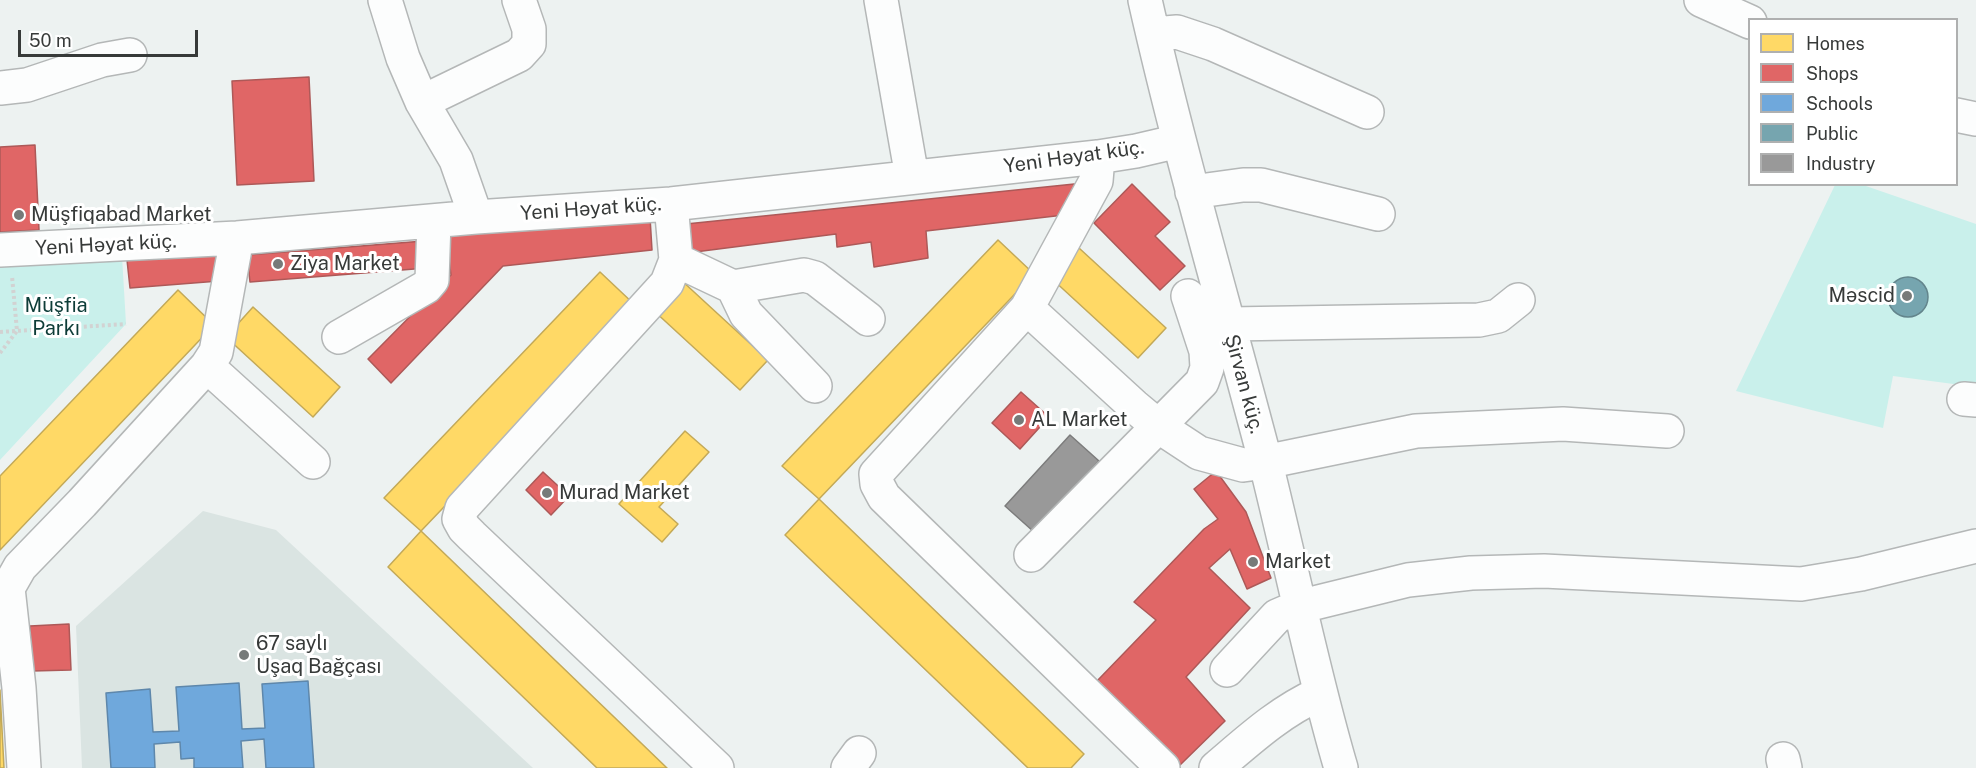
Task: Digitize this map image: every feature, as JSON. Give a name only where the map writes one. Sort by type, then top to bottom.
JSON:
[{"type":"street","points":[[385,0],[403,58],[422,102],[456,160],[476,217]]},
{"type":"street","points":[[422,102],[519,55],[529,44],[529,29],[519,0]]},
{"type":"street","points":[[881,0],[912,177]]},
{"type":"street","name":"Şirvan küç.","points":[[1145,0],[1192,192],[1265,462],[1319,694],[1341,768]]},
{"type":"street","points":[[1701,0],[1748,22]]},
{"type":"street","points":[[1153,33],[1177,32],[1213,44],[1367,112]]},
{"type":"street","points":[[0,88],[27,85],[102,60],[130,55]]},
{"type":"street","points":[[1958,115],[1976,119]]},
{"type":"street","name":"Yeni Həyat küç.","points":[[6,262],[237,238],[476,217],[671,204],[1098,157],[1179,141]]},
{"type":"street","points":[[1098,157],[1096,181],[1027,308],[876,474],[876,484],[884,497],[1163,768]]},
{"type":"street","points":[[1192,192],[1243,185],[1262,185],[1378,214]]},
{"type":"street","points":[[671,204],[676,260],[667,283],[462,508],[459,519],[464,528],[717,768]]},
{"type":"street","points":[[339,337],[426,287],[432,280],[434,222]]},
{"type":"street","points":[[24,768],[19,688],[4,588],[20,567],[207,366],[216,352],[237,238]]},
{"type":"street","points":[[676,260],[733,287],[804,275],[815,278],[868,319]]},
{"type":"street","points":[[733,287],[746,314],[815,386]]},
{"type":"street","points":[[1031,555],[1202,382],[1207,368],[1206,351],[1188,296]]},
{"type":"street","points":[[1229,324],[1479,320],[1498,316],[1518,300]]},
{"type":"street","points":[[1027,308],[1158,426],[1199,453],[1243,465],[1416,431],[1563,424],[1667,432]]},
{"type":"street","points":[[207,366],[313,462]]},
{"type":"street","points":[[1227,670],[1277,616],[1298,607],[1408,580],[1471,573],[1544,572],[1802,584],[1861,574],[1976,546]]},
{"type":"street","points":[[1216,768],[1275,717],[1319,694]]},
{"type":"path","points":[[0,353],[17,331],[6,262]]},
{"type":"path","points":[[0,332],[126,324]]},
{"type":"shaded area","name":"67 saylı Uşaq Bağçası","points":[[203,511],[276,530],[533,768],[82,768],[76,626]]},
{"type":"green space","points":[[1835,186],[1866,186],[1976,224],[1976,387],[1893,376],[1883,428],[1736,391]]},
{"type":"green space","name":"Müşfia Parkı","points":[[122,256],[126,324],[0,460],[0,264]]},
{"type":"building: Homes","points":[[998,240],[1034,274],[819,499],[782,466]]},
{"type":"building: Homes","points":[[1079,248],[1166,328],[1138,358],[1051,278]]},
{"type":"building: Homes","points":[[600,272],[636,306],[421,531],[384,498]]},
{"type":"building: Homes","points":[[681,280],[768,360],[740,390],[653,310]]},
{"type":"building: Homes","points":[[178,290],[214,325],[0,550],[0,476]]},
{"type":"building: Homes","points":[[253,307],[340,387],[313,417],[226,337]]},
{"type":"building: Homes","points":[[685,431],[709,452],[659,507],[678,524],[662,542],[619,504]]},
{"type":"building: Homes","points":[[819,499],[1084,754],[1071,768],[1028,768],[785,535]]},
{"type":"building: Homes","points":[[421,531],[667,768],[597,768],[388,567]]},
{"type":"building: Homes","points":[[0,690],[4,768],[0,768]]},
{"type":"building: Shops","points":[[309,77],[314,181],[237,185],[232,81]]},
{"type":"building: Shops","points":[[35,145],[39,230],[0,232],[0,147]]},
{"type":"building: Shops","points":[[1084,183],[1064,215],[926,231],[928,258],[874,267],[871,242],[837,247],[836,234],[687,253],[686,224]]},
{"type":"building: Shops","points":[[1132,184],[1170,222],[1155,236],[1185,266],[1160,290],[1094,223]]},
{"type":"building: Shops","points":[[650,217],[652,250],[503,266],[391,383],[368,359],[451,275],[446,236]]},
{"type":"building: Shops","points":[[424,241],[427,268],[250,282],[247,255]]},
{"type":"building: Shops","points":[[217,254],[219,281],[130,288],[127,260]]},
{"type":"building: Shops","points":[[1021,392],[1049,417],[1020,449],[992,423]]},
{"type":"building: Shops","points":[[1216,471],[1246,512],[1271,578],[1247,589],[1230,549],[1209,568],[1250,608],[1186,677],[1225,721],[1179,766],[1096,682],[1156,620],[1134,602],[1204,529],[1218,519],[1194,489]]},
{"type":"building: Shops","name":"Murad Market","points":[[543,472],[569,496],[551,515],[526,490]]},
{"type":"building: Shops","points":[[69,624],[71,670],[32,671],[30,626]]},
{"type":"building: Schools","points":[[308,681],[314,768],[266,768],[264,739],[241,741],[243,768],[194,768],[194,758],[181,759],[180,742],[154,744],[155,768],[111,768],[106,693],[150,689],[153,732],[179,731],[176,687],[239,683],[242,729],[265,728],[262,684]]},
{"type":"building: Public","points":[[1908,277],[1916,278],[1922,283],[1927,289],[1927,305],[1922,311],[1916,316],[1908,317],[1900,316],[1894,311],[1889,305],[1888,297],[1889,289],[1894,283],[1900,278]]},
{"type":"building: Industry","points":[[1070,435],[1099,461],[1034,532],[1005,506]]},
{"type":"place","name":"Müşfiqabad Market","points":[[19,215]]},
{"type":"place","name":"Ziya Market","points":[[278,264]]},
{"type":"place","name":"Məscid","points":[[1907,296]]},
{"type":"place","name":"AL Market","points":[[1019,420]]},
{"type":"place","name":"Murad Market","points":[[547,493]]},
{"type":"place","name":"Market","points":[[1253,562]]},
{"type":"place","name":"67 saylı Uşaq Bağçası","points":[[244,655]]}]
